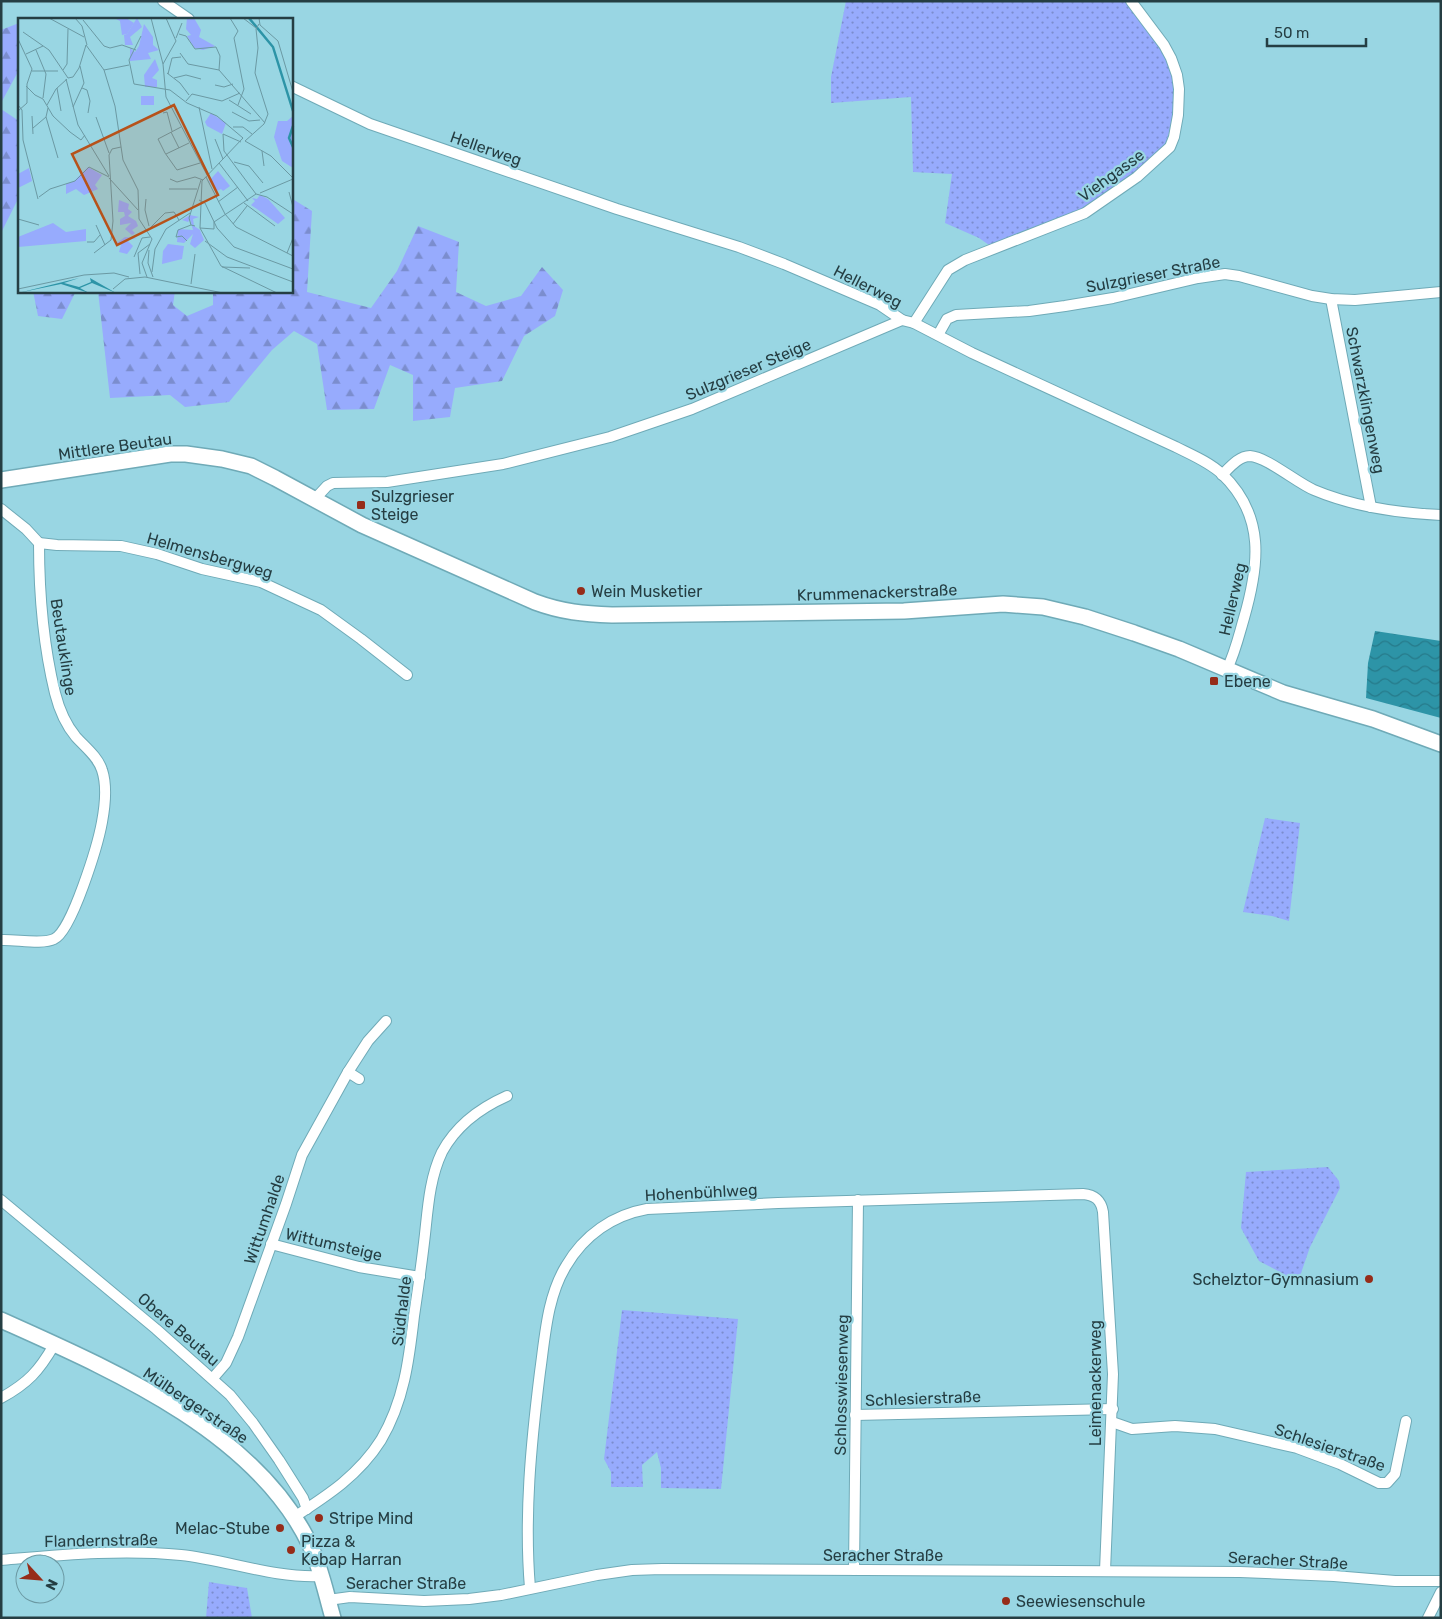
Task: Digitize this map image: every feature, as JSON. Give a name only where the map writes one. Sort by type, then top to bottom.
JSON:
[{"type":"main road","name":"Mittlere Beutau","points":[[1,480],[178,454],[251,466],[314,500]]},
{"type":"main road","name":"Krummenackerstraße","points":[[314,500],[362,525],[535,602],[563,611],[612,615],[904,612],[991,604],[1056,609],[1157,641],[1283,693],[1373,719],[1441,744]]},
{"type":"main road","name":"Mülbergerstraße","points":[[1,1320],[54,1344],[145,1390],[223,1442],[258,1471],[300,1513],[333,1618]]},
{"type":"street","points":[[163,1],[188,18]]},
{"type":"street","name":"Viehgasse","points":[[914,323],[951,267],[1085,213],[1137,177],[1170,147],[1176,130],[1178,115],[1179,89],[1177,75],[1168,52],[1131,1]]},
{"type":"street","name":"Hellerweg","points":[[292,86],[370,124],[617,209],[739,247],[784,264],[880,305],[902,320],[914,323],[981,357],[1207,463],[1222,475],[1237,493],[1247,511],[1254,532],[1256,552],[1255,576],[1228,670]]},
{"type":"street","name":"Sulzgrieser Straße","points":[[938,335],[947,319],[956,314],[1029,311],[1065,306],[1219,274],[1239,276],[1312,296],[1331,299],[1361,299],[1441,292]]},
{"type":"street","name":"Schwarzklingenweg","points":[[1331,299],[1372,507]]},
{"type":"street","name":"Sulzgrieser Steige","points":[[314,500],[327,486],[333,483],[387,482],[503,464],[624,433],[708,402],[902,320]]},
{"type":"street","points":[[1222,475],[1240,459],[1251,456],[1313,490],[1338,500],[1414,514],[1441,515]]},
{"type":"street","points":[[1,509],[26,529],[39,543]]},
{"type":"street","name":"Helmensbergweg","points":[[39,543],[121,546],[161,555],[202,569],[261,582],[321,610],[407,675]]},
{"type":"street","name":"Beutauklinge","points":[[1,940],[48,941],[54,940],[61,933],[78,901],[100,832],[104,805],[104,780],[101,768],[71,729],[58,705],[54,692],[42,615],[39,543]]},
{"type":"street","name":"Wittumhalde","points":[[213,1378],[226,1363],[234,1347],[302,1155],[348,1072],[368,1041],[386,1021]]},
{"type":"street","points":[[348,1072],[359,1079]]},
{"type":"street","name":"Südhalde","points":[[300,1513],[332,1494],[355,1473],[371,1454],[385,1432],[397,1406],[407,1373],[431,1187],[436,1167],[443,1151],[456,1132],[472,1116],[506,1096]]},
{"type":"street","name":"Hohenbühlweg","points":[[530,1588],[527,1532],[529,1478],[543,1351],[552,1300],[566,1266],[579,1247],[595,1232],[613,1220],[648,1209],[858,1200],[1082,1194],[1095,1197]]},
{"type":"street","name":"Leimenackerweg","points":[[1095,1197],[1101,1204],[1103,1212],[1112,1357],[1113,1409],[1105,1571]]},
{"type":"street","name":"Obere Beutau","points":[[1,1200],[213,1378],[230,1395],[254,1423],[302,1498],[300,1513]]},
{"type":"street","name":"Schlosswiesenweg","points":[[854,1570],[858,1200]]},
{"type":"street","name":"Wittumsteige","points":[[271,1244],[359,1266],[420,1277]]},
{"type":"street","points":[[1,1398],[36,1372],[54,1344]]},
{"type":"street","name":"Schlesierstraße","points":[[855,1415],[1113,1409]]},
{"type":"street","name":"Schlesierstraße","points":[[1112,1422],[1132,1428],[1175,1426],[1215,1429],[1297,1448],[1340,1464],[1384,1484],[1390,1481],[1395,1474],[1406,1421]]},
{"type":"street","name":"Flandernstraße","points":[[1,1560],[97,1552],[147,1552],[201,1558],[294,1576],[320,1576]]},
{"type":"street","name":"Seracher Straße","points":[[328,1600],[359,1597],[453,1600],[500,1595],[597,1574],[643,1569],[1249,1572],[1395,1581],[1441,1581]]},
{"type":"street","points":[[1428,1618],[1441,1592]]},
{"type":"green space","points":[[846,1],[1126,1],[1164,52],[1174,81],[1174,118],[1165,145],[1141,168],[1085,208],[989,245],[979,238],[945,223],[952,174],[913,172],[911,97],[831,103],[831,77]]},
{"type":"green space","points":[[18,23],[18,72],[1,103],[1,30]]},
{"type":"green space","points":[[1,109],[18,120],[18,199],[1,233]]},
{"type":"green space","points":[[292,199],[312,211],[307,292],[371,308],[397,271],[418,226],[459,242],[456,292],[486,306],[521,296],[542,267],[563,290],[555,316],[524,336],[502,381],[455,388],[450,417],[413,421],[413,375],[390,365],[374,409],[327,410],[317,344],[294,331],[272,350],[229,402],[185,407],[170,395],[110,398],[98,292],[175,292],[173,305],[187,316],[213,305],[213,292],[292,292]]},
{"type":"green space","points":[[33,292],[76,292],[62,319],[38,316]]},
{"type":"green space","points":[[1265,818],[1300,823],[1289,921],[1272,916],[1243,912]]},
{"type":"green space","points":[[1328,1167],[1339,1181],[1340,1188],[1310,1247],[1300,1276],[1295,1282],[1259,1261],[1241,1228],[1246,1172]]},
{"type":"green space","points":[[622,1310],[738,1319],[721,1489],[661,1488],[661,1468],[657,1452],[642,1465],[643,1487],[611,1487],[611,1472],[604,1459]]},
{"type":"green space","points":[[209,1582],[247,1588],[252,1618],[206,1618]]},
{"type":"water","points":[[1375,631],[1441,641],[1441,718],[1366,698],[1368,663]]},
{"type":"place","name":"Sulzgrieser Steige","points":[[361,505]]},
{"type":"place","name":"Wein Musketier","points":[[581,591]]},
{"type":"place","name":"Ebene","points":[[1214,681]]},
{"type":"place","name":"Schelztor-Gymnasium","points":[[1369,1279]]},
{"type":"place","name":"Stripe Mind","points":[[319,1518]]},
{"type":"place","name":"Melac-Stube","points":[[280,1528]]},
{"type":"place","name":"Pizza & Kebap Harran","points":[[291,1550]]},
{"type":"place","name":"Seewiesenschule","points":[[1006,1601]]}]
